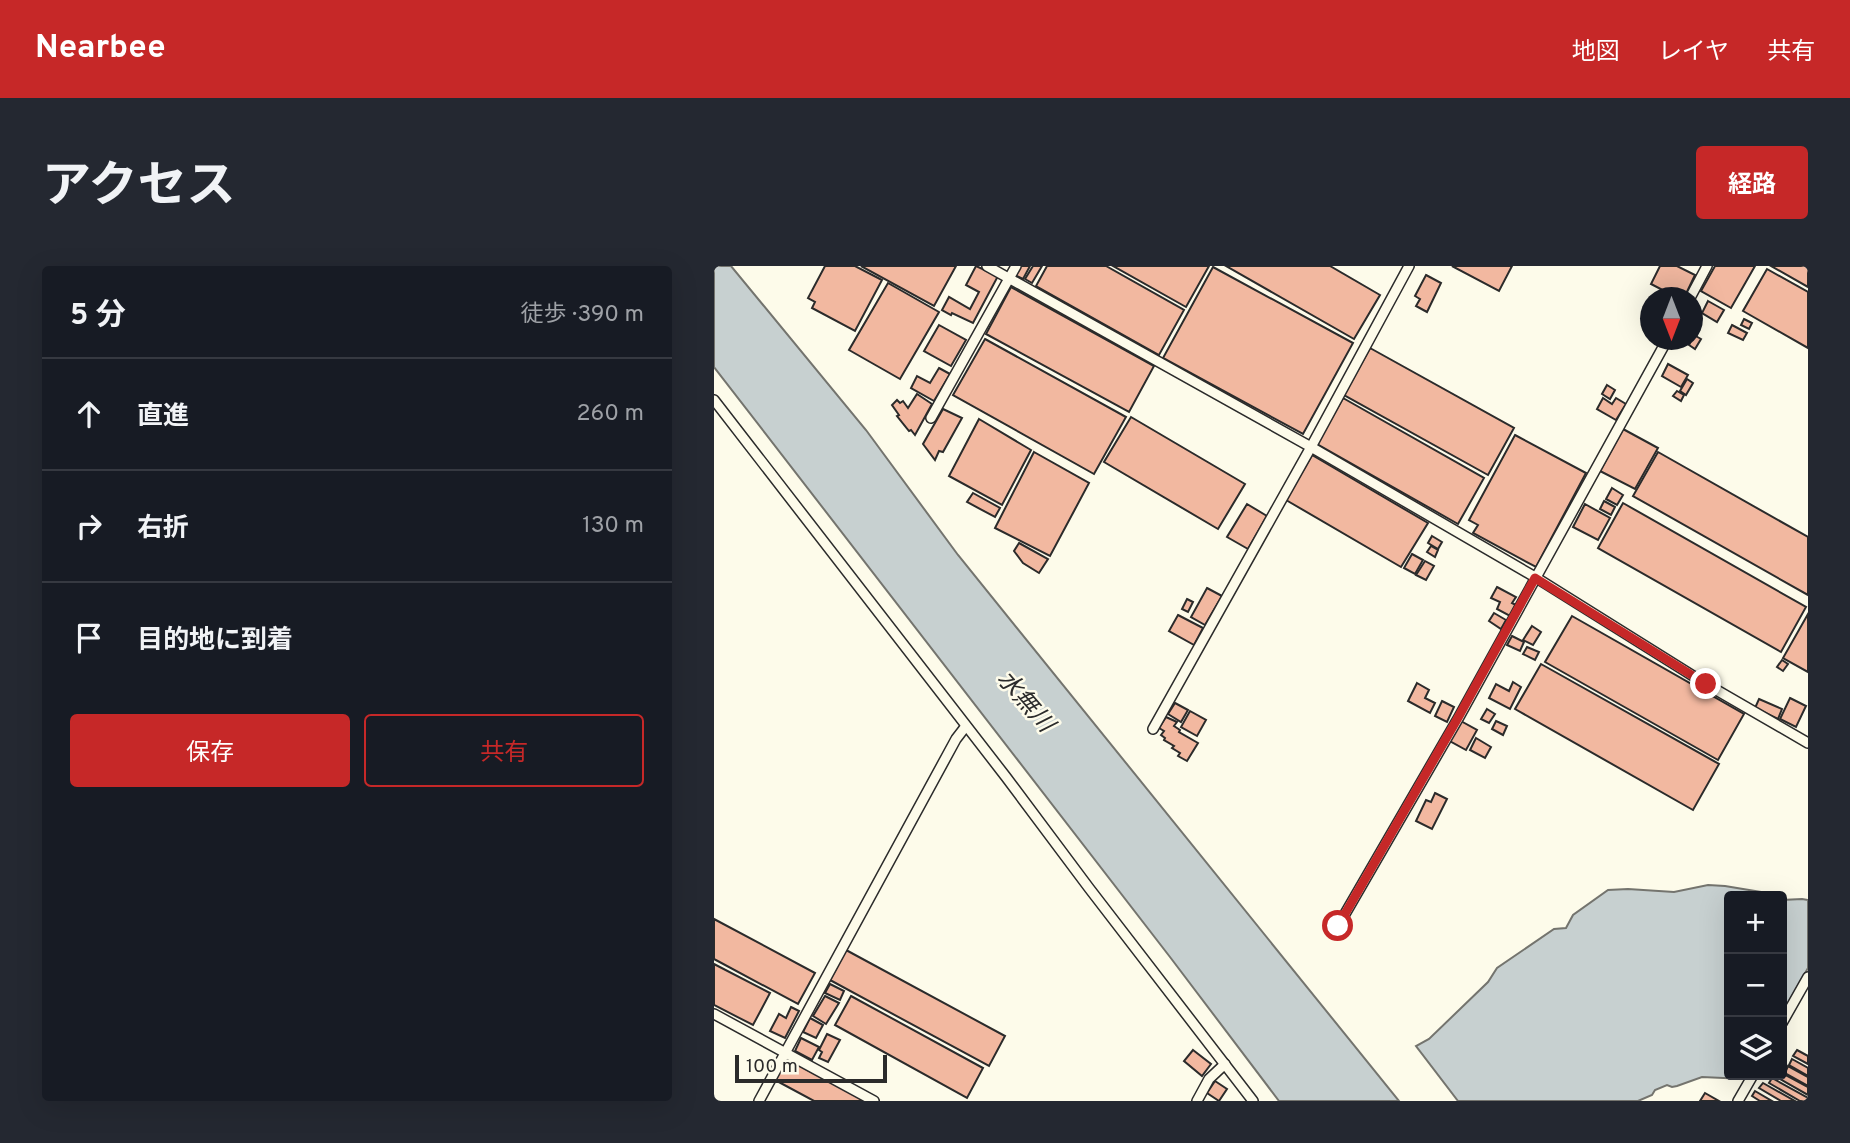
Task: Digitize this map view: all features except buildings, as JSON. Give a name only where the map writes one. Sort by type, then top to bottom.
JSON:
[{"type":"street","points":[[987,266],[1311,447],[1808,743]]},
{"type":"street","points":[[931,418],[1016,266]]},
{"type":"street","points":[[1153,729],[1409,266]]},
{"type":"street","points":[[1696,287],[1707,266]]},
{"type":"street","points":[[1338,926],[1459,716],[1661,350]]},
{"type":"street","points":[[714,400],[1253,1101]]},
{"type":"street","points":[[759,1101],[956,739],[966,726]]},
{"type":"street","points":[[1785,1017],[1808,977]]},
{"type":"street","points":[[714,1014],[874,1101]]},
{"type":"street","points":[[1197,1101],[1209,1079],[1225,1064]]},
{"type":"street","points":[[1738,1101],[1750,1080]]},
{"type":"water","name":"水無川","points":[[714,266],[731,266],[866,430],[958,555],[1399,1101],[1279,1101],[714,367]]},
{"type":"water","points":[[1708,885],[1755,891],[1724,891],[1724,1078],[1702,1077],[1677,1086],[1667,1085],[1638,1101],[1458,1101],[1416,1046],[1429,1039],[1488,982],[1497,968],[1554,929],[1566,928],[1573,915],[1608,890],[1674,892]]},
{"type":"water","points":[[1787,900],[1808,900],[1808,968],[1787,1005],[1787,954]]},
{"type":"route","points":[[1338,926],[1535,578],[1706,684]]}]
